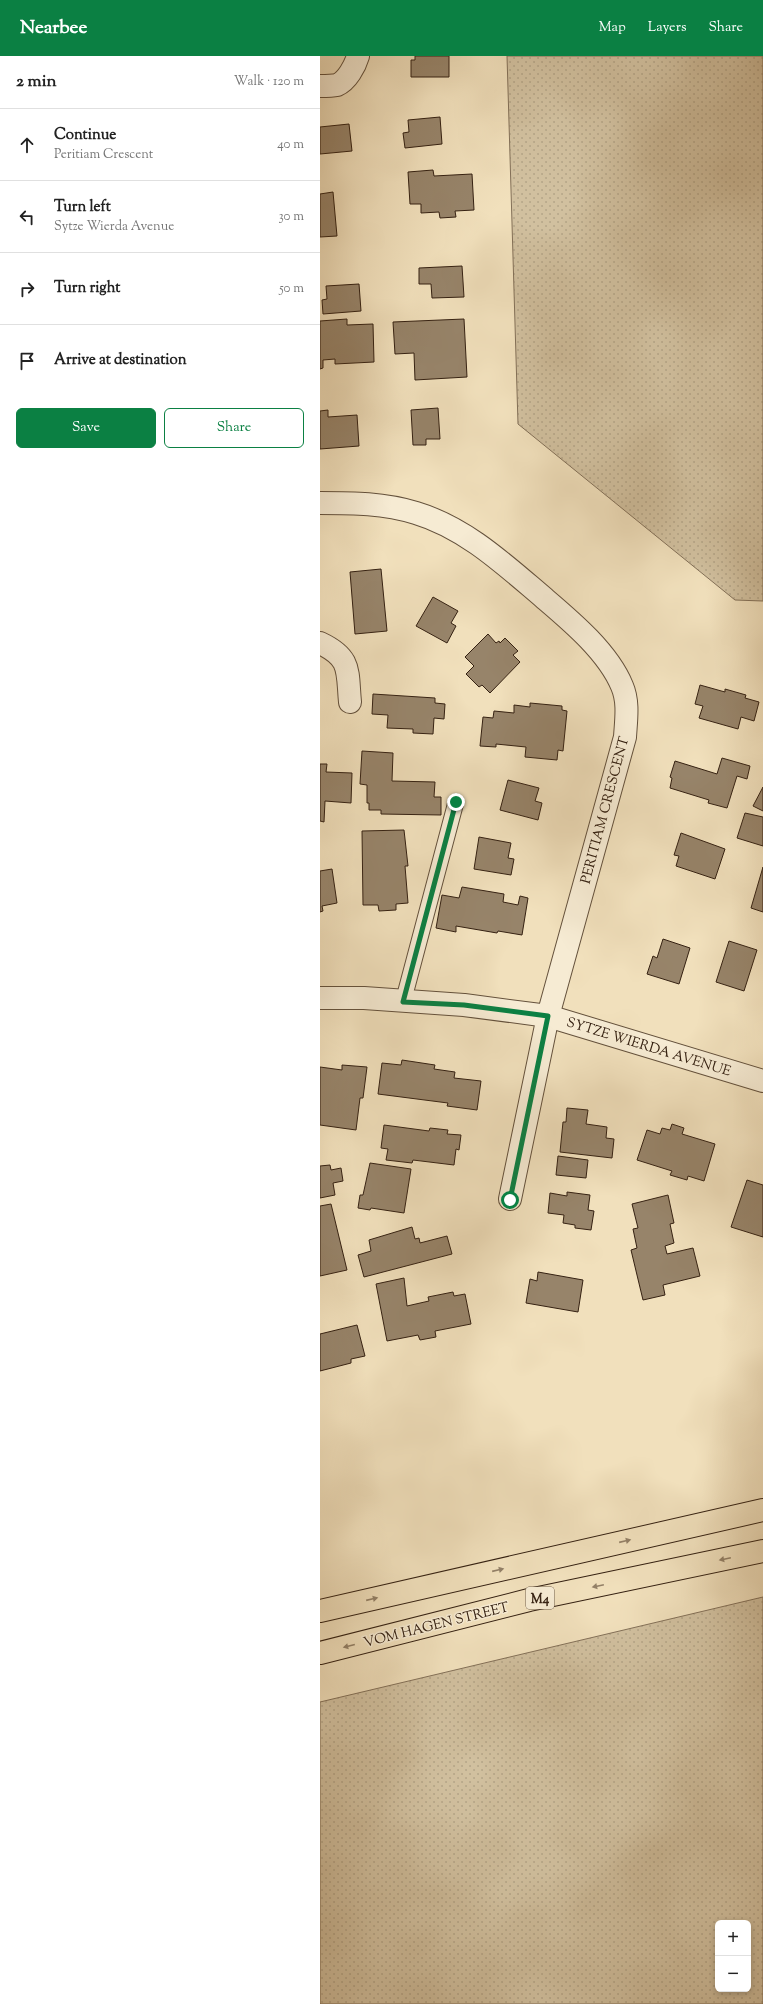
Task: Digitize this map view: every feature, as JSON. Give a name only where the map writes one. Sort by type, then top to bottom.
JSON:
[{"type":"main road","points":[[320,1612],[763,1510]]},
{"type":"main road","name":"VOM HAGEN STREET","points":[[320,1653],[529,1600],[763,1551]]},
{"type":"street","points":[[320,86],[337,85],[348,76],[358,56]]},
{"type":"street","name":"PERITIAM CRESCENT","points":[[320,503],[366,503],[391,506],[417,513],[440,522],[467,537],[498,558],[586,636],[609,664],[622,686],[627,706],[625,737],[548,1016],[510,1200]]},
{"type":"street","points":[[320,643],[337,652],[344,660],[347,666],[350,702]]},
{"type":"street","name":"SYTZE WIERDA AVENUE","points":[[320,998],[364,998],[403,1002],[464,1005],[548,1016],[763,1081]]},
{"type":"lane","points":[[403,1002],[456,802]]},
{"type":"shaded area","points":[[507,56],[763,56],[763,601],[735,600],[518,424]]},
{"type":"shaded area","points":[[763,1597],[763,2004],[320,2004],[320,1702]]},
{"type":"building","points":[[415,56],[449,56],[449,77],[411,77],[411,60],[415,60]]},
{"type":"building","points":[[440,117],[442,144],[405,148],[403,133],[409,132],[408,120]]},
{"type":"building","points":[[349,124],[352,151],[320,154],[320,127]]},
{"type":"building","points":[[433,170],[434,176],[472,174],[474,210],[455,211],[456,217],[440,218],[439,212],[421,213],[421,204],[410,204],[408,172]]},
{"type":"building","points":[[333,192],[337,236],[320,237],[320,194]]},
{"type":"building","points":[[462,266],[464,297],[432,298],[431,284],[419,284],[419,268]]},
{"type":"building","points":[[359,284],[361,311],[323,314],[322,300],[327,299],[326,286]]},
{"type":"building","points":[[347,319],[347,325],[373,324],[374,362],[335,364],[335,359],[323,360],[323,368],[320,369],[320,321]]},
{"type":"building","points":[[464,319],[467,377],[415,380],[414,353],[395,354],[393,322]]},
{"type":"building","points":[[438,408],[440,439],[426,439],[426,445],[413,445],[411,410]]},
{"type":"building","points":[[328,410],[328,417],[357,415],[359,446],[320,449],[320,411]]},
{"type":"building","points":[[381,569],[387,631],[355,634],[350,572]]},
{"type":"building","points":[[433,597],[458,611],[451,623],[456,626],[447,643],[416,626]]},
{"type":"building","points":[[488,634],[496,643],[499,641],[500,643],[505,638],[518,651],[513,655],[520,662],[490,693],[482,685],[479,687],[466,674],[474,666],[465,657]]},
{"type":"building","points":[[700,685],[725,692],[725,689],[746,695],[745,698],[759,702],[754,721],[741,717],[738,729],[699,718],[703,706],[695,704]]},
{"type":"building","points":[[373,694],[435,698],[435,703],[445,704],[444,719],[434,718],[433,734],[413,733],[413,729],[387,728],[388,715],[372,714]]},
{"type":"building","points":[[530,703],[562,706],[562,710],[567,711],[563,751],[558,750],[557,760],[525,757],[526,747],[496,744],[496,747],[480,746],[483,717],[493,718],[494,711],[514,713],[514,705],[530,707]]},
{"type":"building","points":[[362,751],[393,753],[392,781],[435,782],[434,797],[441,797],[441,815],[381,814],[381,810],[369,810],[369,803],[367,803],[367,785],[360,784]]},
{"type":"building","points":[[722,758],[750,766],[747,779],[737,776],[727,808],[708,803],[709,800],[670,788],[672,778],[670,777],[675,761],[717,774]]},
{"type":"building","points":[[320,764],[327,764],[326,772],[352,773],[351,803],[325,801],[324,822],[320,821]]},
{"type":"building","points":[[508,780],[539,788],[535,801],[542,803],[538,820],[500,810]]},
{"type":"building","points":[[763,787],[763,811],[753,806]]},
{"type":"building","points":[[745,813],[763,817],[763,846],[737,838]]},
{"type":"building","points":[[404,830],[408,866],[405,866],[408,903],[396,904],[396,910],[379,911],[378,905],[363,905],[362,831]]},
{"type":"building","points":[[681,833],[725,849],[715,879],[676,866],[679,856],[674,855]]},
{"type":"building","points":[[479,837],[511,843],[508,858],[514,859],[511,875],[474,869]]},
{"type":"building","points":[[763,867],[763,912],[751,908]]},
{"type":"building","points":[[332,869],[337,903],[322,906],[323,911],[320,912],[320,871]]},
{"type":"building","points":[[462,887],[504,894],[503,902],[518,905],[520,896],[528,898],[522,935],[498,931],[497,933],[456,926],[456,932],[436,928],[442,895],[459,898]]},
{"type":"building","points":[[663,939],[690,948],[679,984],[647,974],[653,956],[657,958]]},
{"type":"building","points":[[729,941],[757,950],[744,991],[716,982]]},
{"type":"building","points":[[402,1060],[435,1065],[434,1069],[455,1072],[454,1078],[481,1081],[477,1110],[447,1106],[448,1103],[378,1094],[382,1063],[401,1065]]},
{"type":"building","points":[[342,1065],[367,1067],[363,1098],[360,1098],[356,1130],[320,1125],[320,1067],[342,1070]]},
{"type":"building","points":[[567,1108],[588,1110],[586,1124],[607,1127],[606,1138],[614,1139],[612,1158],[560,1152],[563,1122],[566,1122]]},
{"type":"building","points":[[672,1124],[684,1128],[682,1134],[715,1144],[704,1181],[688,1176],[687,1180],[670,1175],[672,1171],[637,1160],[647,1130],[660,1134],[662,1128],[670,1130]]},
{"type":"building","points":[[384,1125],[429,1131],[430,1128],[448,1130],[447,1134],[461,1135],[459,1150],[456,1149],[454,1165],[413,1160],[412,1163],[386,1160],[388,1149],[381,1148]]},
{"type":"building","points":[[558,1156],[588,1160],[586,1178],[556,1175]]},
{"type":"building","points":[[370,1163],[411,1169],[404,1213],[371,1208],[370,1210],[358,1208],[360,1195],[363,1195]]},
{"type":"building","points":[[330,1165],[331,1170],[341,1168],[343,1181],[333,1183],[335,1195],[320,1198],[320,1166]]},
{"type":"building","points":[[747,1180],[763,1185],[763,1237],[731,1227]]},
{"type":"building","points":[[567,1192],[590,1195],[588,1210],[594,1211],[591,1230],[575,1228],[575,1225],[563,1223],[564,1215],[548,1213],[550,1193],[567,1196]]},
{"type":"building","points":[[668,1195],[674,1223],[670,1224],[674,1243],[665,1246],[667,1254],[693,1248],[700,1276],[663,1285],[665,1295],[643,1300],[631,1250],[637,1248],[633,1229],[638,1228],[632,1204]]},
{"type":"building","points":[[331,1204],[347,1270],[320,1276],[320,1206]]},
{"type":"building","points":[[412,1227],[415,1239],[419,1238],[420,1243],[447,1236],[452,1254],[364,1277],[358,1255],[371,1251],[369,1240]]},
{"type":"building","points":[[538,1272],[583,1280],[578,1312],[526,1303],[530,1279],[537,1281]]},
{"type":"building","points":[[404,1278],[407,1306],[429,1301],[428,1297],[453,1292],[454,1296],[465,1294],[471,1324],[435,1331],[436,1337],[420,1340],[418,1335],[387,1341],[376,1284]]},
{"type":"building","points":[[357,1325],[365,1356],[351,1359],[351,1363],[320,1371],[320,1334]]},
{"type":"route","points":[[456,802],[403,1002],[464,1005],[548,1016],[510,1200]]}]
